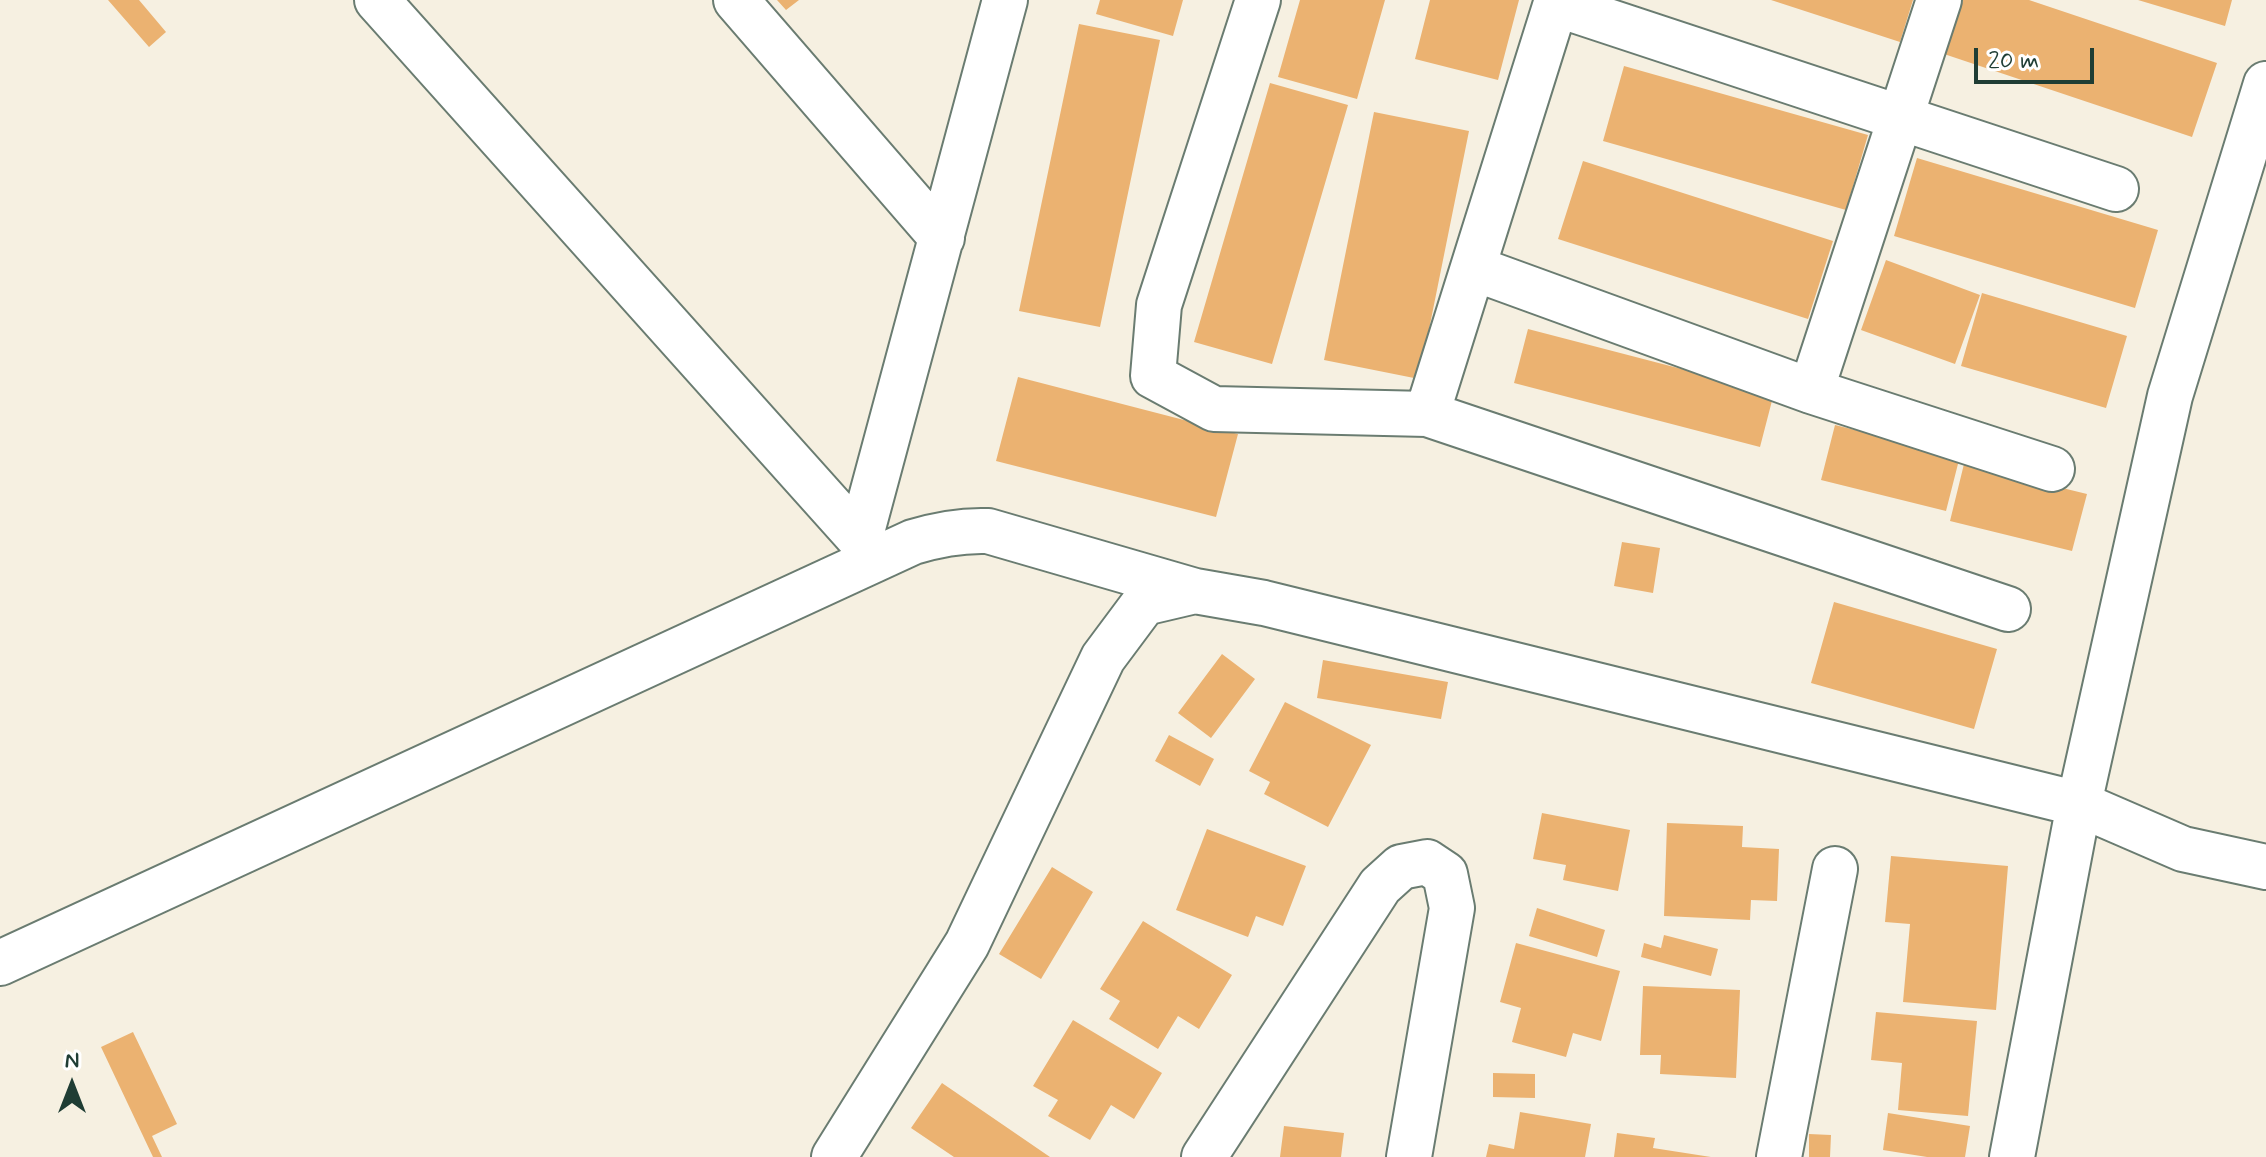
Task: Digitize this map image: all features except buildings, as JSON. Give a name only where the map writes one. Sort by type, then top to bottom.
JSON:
[{"type":"street","points":[[377,0],[869,548]]},
{"type":"street","points":[[736,0],[942,238]]},
{"type":"street","points":[[869,548],[942,238],[1005,0]]},
{"type":"street","points":[[1258,0],[1159,305],[1153,376],[1214,409],[1427,414],[2008,609]]},
{"type":"street","points":[[1811,391],[1939,0]]},
{"type":"street","points":[[1427,414],[1557,2],[2116,189]]},
{"type":"street","points":[[2012,1157],[2079,804],[2170,396],[2266,84]]},
{"type":"street","points":[[1473,268],[1811,391],[2052,469]]},
{"type":"street","points":[[0,963],[869,548],[965,530],[988,531],[1195,591],[1264,603],[2079,804],[2183,849],[2266,867]]},
{"type":"street","points":[[834,1157],[967,944],[1103,658],[1144,603],[1195,591]]},
{"type":"street","points":[[1204,1157],[1380,886],[1401,867],[1427,862],[1445,874],[1452,908],[1409,1157]]},
{"type":"street","points":[[1779,1157],[1835,869]]}]
